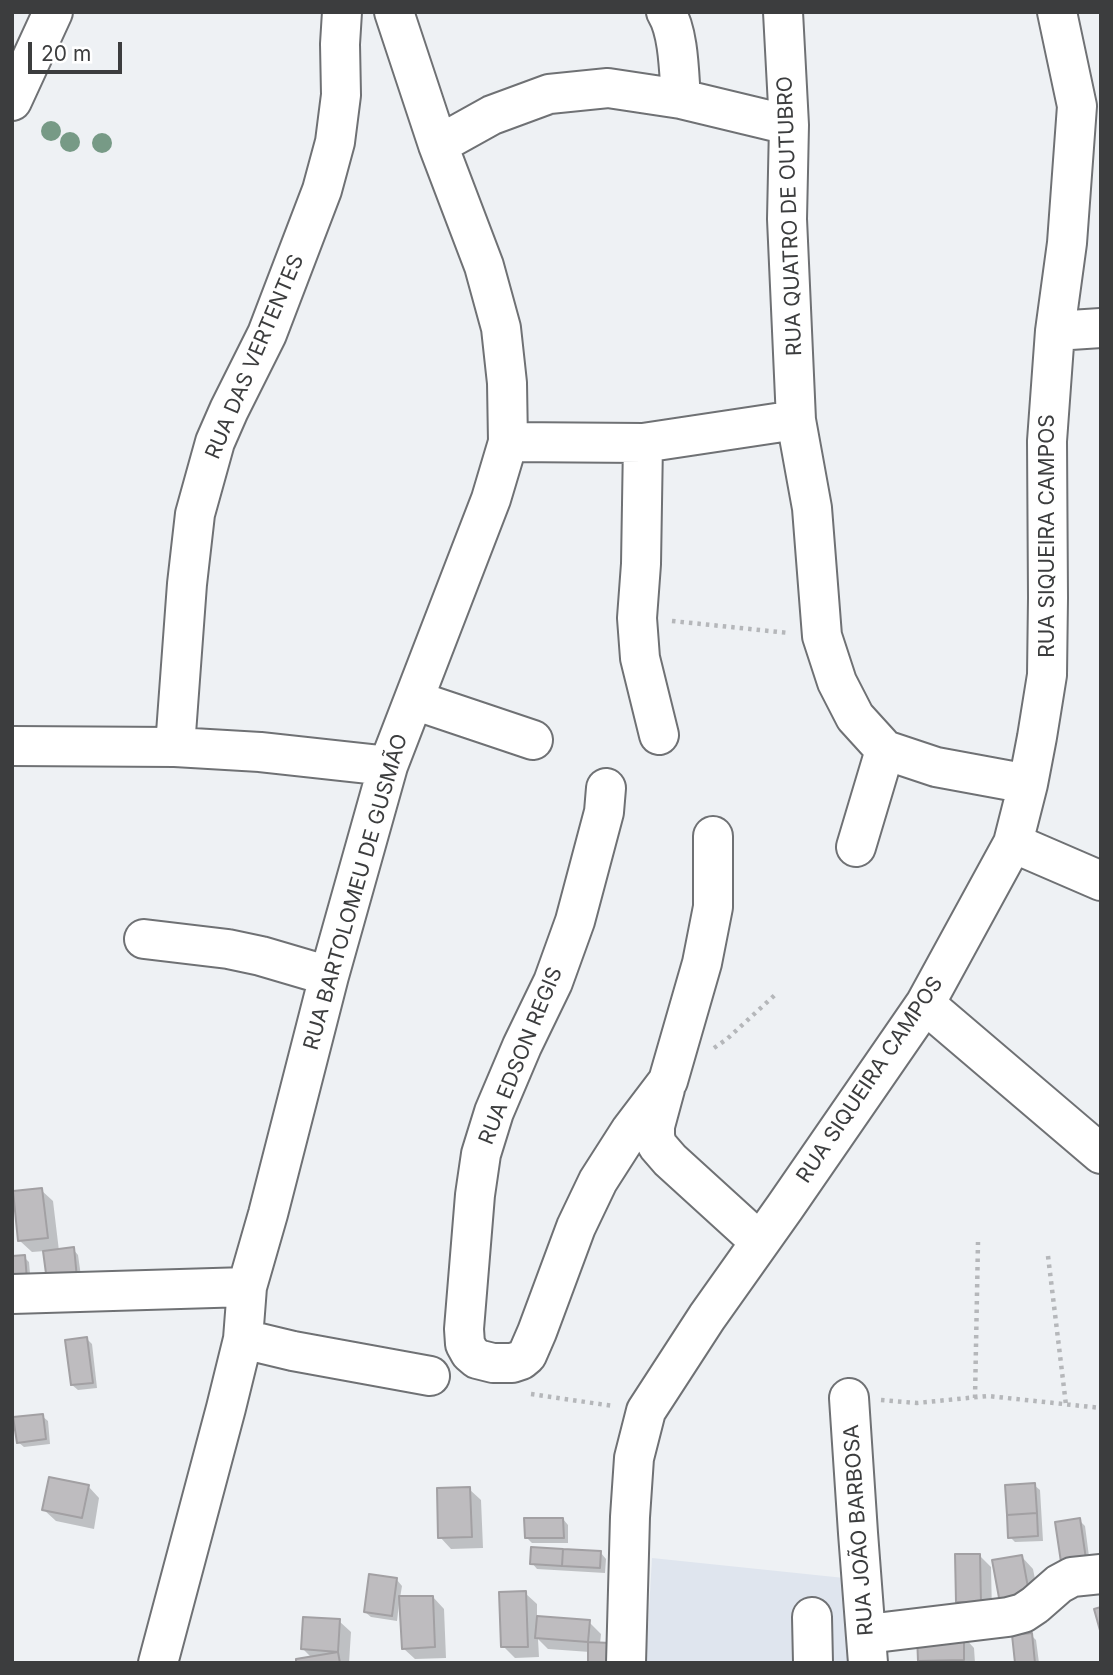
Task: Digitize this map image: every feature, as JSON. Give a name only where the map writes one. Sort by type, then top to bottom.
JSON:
[{"type":"street","points":[[12,102],[53,12]]},
{"type":"street","name":"RUA DAS VERTENTES","points":[[175,747],[195,514],[215,442],[267,334],[322,190],[335,142],[341,95],[342,12]]},
{"type":"street","name":"RUA BARTOLOMEU DE GUSMÃO","points":[[158,1663],[243,1339],[247,1287],[388,766],[491,499],[508,442],[507,383],[501,328],[484,266],[438,145],[394,12]]},
{"type":"street","points":[[666,12],[675,33],[681,99]]},
{"type":"street","name":"RUA QUATRO DE OUTUBRO","points":[[783,12],[789,125],[788,219],[796,420],[812,508],[822,636],[837,682],[855,717],[885,750],[936,767],[1028,784]]},
{"type":"street","name":"RUA SIQUEIRA CAMPOS","points":[[626,1663],[634,1458],[646,1411],[707,1317],[925,1004],[1013,843],[1028,784],[1047,675],[1047,441],[1055,331],[1089,94],[1057,12]]},
{"type":"street","points":[[438,145],[492,115],[549,94],[608,88],[681,99],[789,125]]},
{"type":"street","points":[[1055,331],[1101,328]]},
{"type":"street","points":[[508,442],[643,443],[796,420]]},
{"type":"street","points":[[643,443],[642,539],[637,618],[640,658],[659,735]]},
{"type":"street","points":[[414,700],[533,740]]},
{"type":"street","points":[[12,746],[175,747],[260,752],[388,766]]},
{"type":"street","points":[[856,847],[885,750]]},
{"type":"street","name":"RUA EDSON REGIS","points":[[606,788],[604,812],[575,921],[553,982],[522,1045],[494,1112],[481,1154],[464,1329],[465,1344],[477,1359],[493,1363],[512,1363],[527,1355],[576,1227],[597,1181],[668,1081]]},
{"type":"street","points":[[713,836],[713,907],[702,963],[655,1126],[655,1136],[657,1145],[670,1160],[760,1242]]},
{"type":"street","points":[[1013,843],[1101,881]]},
{"type":"street","points":[[144,939],[228,949],[329,976]]},
{"type":"street","points":[[925,1004],[1101,1154]]},
{"type":"street","points":[[12,1294],[247,1287]]},
{"type":"street","points":[[243,1339],[430,1376]]},
{"type":"street","name":"RUA JOÃO BARBOSA","points":[[849,1398],[868,1648]]},
{"type":"street","points":[[868,1648],[1023,1613],[1072,1577],[1101,1574]]},
{"type":"street","points":[[812,1617],[813,1663]]},
{"type":"path","points":[[637,618],[822,636]]},
{"type":"path","points":[[668,1081],[727,1039],[778,993]]},
{"type":"path","points":[[975,1398],[978,1242]]},
{"type":"path","points":[[1048,1256],[1066,1405]]},
{"type":"path","points":[[530,1394],[646,1411]]},
{"type":"path","points":[[849,1398],[916,1403],[988,1396],[1101,1408]]},
{"type":"shaded area","points":[[652,1558],[854,1579],[859,1663],[646,1663]]},
{"type":"building","points":[[42,1188],[48,1238],[18,1241],[13,1191]]},
{"type":"building","points":[[74,1247],[77,1278],[47,1281],[43,1251]]},
{"type":"building","points":[[25,1255],[27,1280],[12,1281],[12,1256]]},
{"type":"building","points":[[87,1337],[93,1383],[71,1385],[65,1340]]},
{"type":"building","points":[[43,1414],[46,1439],[17,1443],[13,1417]]},
{"type":"building","points":[[49,1477],[89,1485],[82,1518],[42,1510]]},
{"type":"building","points":[[1035,1483],[1037,1513],[1007,1515],[1005,1485]]},
{"type":"building","points":[[470,1487],[472,1537],[438,1538],[437,1488]]},
{"type":"building","points":[[1037,1513],[1038,1536],[1008,1538],[1007,1515]]},
{"type":"building","points":[[524,1518],[563,1518],[564,1538],[525,1538]]},
{"type":"building","points":[[1080,1518],[1086,1559],[1061,1562],[1055,1522]]},
{"type":"building","points":[[531,1547],[563,1549],[562,1566],[530,1564]]},
{"type":"building","points":[[563,1549],[601,1551],[600,1568],[562,1566]]},
{"type":"building","points":[[955,1554],[980,1554],[981,1602],[956,1602]]},
{"type":"building","points":[[1022,1555],[1030,1598],[1000,1603],[992,1560]]},
{"type":"building","points":[[369,1574],[397,1578],[392,1616],[364,1612]]},
{"type":"building","points":[[526,1591],[528,1647],[501,1647],[499,1592]]},
{"type":"building","points":[[399,1596],[433,1596],[435,1647],[402,1649]]},
{"type":"building","points":[[1101,1607],[1101,1634],[1094,1609]]},
{"type":"building","points":[[537,1616],[590,1620],[588,1642],[535,1638]]},
{"type":"building","points":[[303,1617],[340,1619],[338,1652],[301,1649]]},
{"type":"building","points":[[1032,1633],[1035,1663],[1015,1663],[1012,1635]]},
{"type":"building","points":[[964,1634],[964,1660],[918,1661],[917,1635]]},
{"type":"building","points":[[588,1642],[611,1643],[611,1663],[588,1663]]},
{"type":"building","points":[[338,1652],[340,1663],[296,1663],[296,1659]]}]
